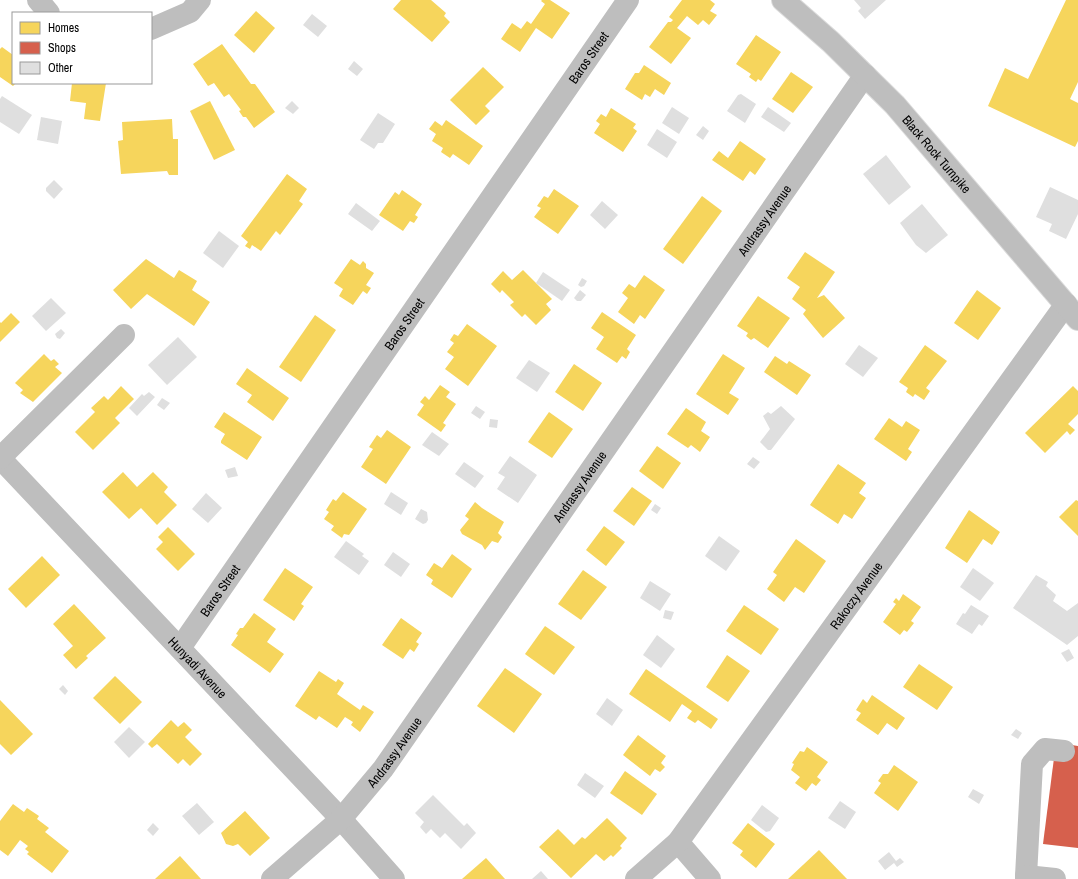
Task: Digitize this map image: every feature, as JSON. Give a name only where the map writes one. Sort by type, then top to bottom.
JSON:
[{"type":"street","points":[[38,0],[48,12]]},
{"type":"street","points":[[152,29],[190,12],[200,0]]},
{"type":"street","name":"Baros Street","points":[[180,648],[628,0]]},
{"type":"street","name":"Black Rock Turnpike","points":[[783,0],[865,75],[895,105],[1072,312]]},
{"type":"street","name":"Andrassy Avenue","points":[[272,879],[341,819],[388,763],[865,75]]},
{"type":"street","name":"Rakoczy Avenue","points":[[636,879],[678,842],[1072,312]]},
{"type":"street","points":[[0,458],[124,335]]},
{"type":"street","name":"Hunyadi Avenue","points":[[0,458],[341,819],[394,879]]},
{"type":"street","points":[[1055,879],[1026,877],[1032,764],[1045,749],[1064,751]]},
{"type":"street","points":[[678,842],[710,879]]},
{"type":"building: Homes","points":[[401,0],[431,0],[446,13],[444,16],[450,22],[432,42],[393,9]]},
{"type":"building: Homes","points":[[550,0],[570,13],[552,39],[536,28],[520,52],[501,39],[512,23],[521,29],[527,21],[531,24],[545,4],[541,1]]},
{"type":"building: Homes","points":[[682,0],[710,0],[715,4],[710,11],[717,15],[709,25],[703,20],[698,25],[687,16],[677,28],[691,38],[671,64],[649,47],[668,22],[673,20],[669,17]]},
{"type":"building: Homes","points":[[1066,0],[1078,0],[1078,82],[1070,99],[1078,103],[1078,141],[1075,147],[988,106],[1005,68],[1028,79]]},
{"type":"building: Homes","points":[[256,11],[275,28],[254,53],[234,35]]},
{"type":"building: Homes","points":[[756,35],[781,52],[761,81],[758,79],[756,82],[749,77],[751,74],[736,64]]},
{"type":"building: Homes","points":[[222,44],[251,84],[255,84],[275,112],[254,128],[246,117],[243,117],[239,111],[241,110],[229,94],[224,97],[214,83],[208,86],[193,64]]},
{"type":"building: Homes","points":[[2,47],[12,54],[12,84],[15,84],[13,86],[0,77],[0,49]]},
{"type":"building: Homes","points":[[644,65],[671,83],[664,95],[655,89],[650,97],[645,94],[642,100],[625,89],[635,73],[639,73]]},
{"type":"building: Homes","points":[[483,67],[504,87],[485,106],[490,111],[476,125],[450,100]]},
{"type":"building: Homes","points":[[791,72],[813,87],[793,113],[772,99]]},
{"type":"building: Homes","points":[[72,84],[106,84],[100,121],[84,119],[86,103],[70,101]]},
{"type":"building: Homes","points":[[210,101],[235,150],[214,160],[190,111]]},
{"type":"building: Homes","points":[[611,108],[636,124],[633,128],[637,131],[623,152],[594,133],[600,124],[596,121],[601,114],[606,117]]},
{"type":"building: Homes","points":[[172,119],[173,139],[178,139],[178,175],[169,175],[167,171],[121,174],[118,141],[123,140],[122,122]]},
{"type":"building: Homes","points":[[446,120],[483,146],[469,165],[453,154],[450,158],[441,152],[443,148],[432,141],[436,134],[429,129],[435,121],[442,126]]},
{"type":"building: Homes","points":[[740,141],[766,159],[755,175],[750,171],[743,181],[712,160],[719,151],[728,158]]},
{"type":"building: Homes","points":[[287,174],[307,189],[299,201],[303,204],[280,235],[276,231],[261,251],[252,245],[250,249],[245,246],[248,242],[241,236]]},
{"type":"building: Homes","points":[[554,189],[579,206],[558,234],[534,217],[541,208],[537,206],[544,196],[548,198]]},
{"type":"building: Homes","points":[[402,190],[422,204],[415,215],[418,217],[414,223],[410,221],[403,231],[379,215],[395,192],[399,195]]},
{"type":"building: Homes","points":[[702,196],[722,211],[683,264],[663,249]]},
{"type":"building: Homes","points":[[805,252],[835,272],[817,298],[824,295],[845,318],[823,338],[803,314],[806,310],[792,299],[800,287],[787,278]]},
{"type":"building: Homes","points":[[146,259],[174,278],[179,270],[197,281],[192,290],[210,302],[194,326],[147,294],[131,309],[113,290]]},
{"type":"building: Homes","points":[[351,259],[360,265],[363,261],[366,264],[366,268],[374,273],[366,285],[371,288],[367,294],[363,291],[353,305],[339,296],[343,289],[334,283]]},
{"type":"building: Homes","points":[[523,270],[552,299],[546,304],[551,310],[536,325],[525,314],[522,317],[510,305],[514,302],[502,290],[500,293],[491,284],[503,271],[512,280]]},
{"type":"building: Homes","points":[[644,275],[665,290],[645,319],[640,315],[634,324],[618,312],[628,298],[622,293],[629,284],[635,288]]},
{"type":"building: Homes","points":[[977,290],[1001,308],[978,340],[954,323]]},
{"type":"building: Homes","points":[[758,296],[790,318],[768,348],[754,338],[751,340],[746,336],[748,333],[737,326]]},
{"type":"building: Homes","points":[[602,312],[636,335],[627,349],[630,352],[626,359],[622,356],[617,363],[596,349],[604,337],[591,328]]},
{"type":"building: Homes","points":[[11,313],[20,322],[0,342],[0,322],[1,323]]},
{"type":"building: Homes","points":[[315,315],[336,330],[301,382],[279,367]]},
{"type":"building: Homes","points":[[467,324],[497,346],[468,386],[445,369],[454,357],[447,352],[454,343],[450,340],[454,334],[458,336]]},
{"type":"building: Homes","points":[[925,345],[947,361],[926,388],[930,391],[924,400],[915,394],[913,397],[906,392],[908,388],[899,382]]},
{"type":"building: Homes","points":[[44,354],[51,361],[54,359],[59,364],[55,367],[62,373],[33,402],[20,393],[23,390],[15,383]]},
{"type":"building: Homes","points":[[723,354],[745,368],[729,393],[739,399],[728,415],[696,394]]},
{"type":"building: Homes","points":[[775,356],[787,364],[789,361],[811,375],[797,395],[764,372]]},
{"type":"building: Homes","points":[[574,364],[602,383],[583,411],[555,392]]},
{"type":"building: Homes","points":[[247,368],[289,398],[273,421],[247,402],[252,395],[236,384]]},
{"type":"building: Homes","points":[[440,385],[450,392],[446,397],[456,404],[443,423],[446,425],[441,432],[417,415],[424,405],[420,402],[425,396],[429,400]]},
{"type":"building: Homes","points":[[121,386],[134,399],[115,418],[120,423],[93,450],[75,432],[95,412],[91,408],[104,396],[108,400]]},
{"type":"building: Homes","points":[[1073,386],[1078,391],[1078,414],[1068,424],[1075,430],[1070,435],[1067,431],[1045,453],[1025,433]]},
{"type":"building: Homes","points":[[686,408],[706,422],[701,431],[710,437],[700,452],[691,445],[688,448],[667,434]]},
{"type":"building: Homes","points":[[224,412],[262,437],[247,460],[221,443],[225,434],[214,427]]},
{"type":"building: Homes","points":[[549,412],[573,429],[552,458],[528,442]]},
{"type":"building: Homes","points":[[889,418],[902,427],[906,421],[920,430],[908,449],[912,452],[906,461],[874,439]]},
{"type":"building: Homes","points":[[387,430],[411,447],[386,484],[361,467],[373,449],[369,447],[377,435],[381,438]]},
{"type":"building: Homes","points":[[657,446],[681,463],[663,489],[639,471]]},
{"type":"building: Homes","points":[[838,464],[866,483],[859,493],[866,498],[852,519],[844,514],[838,524],[810,505]]},
{"type":"building: Homes","points":[[123,472],[137,487],[153,472],[168,487],[164,492],[177,505],[157,525],[141,508],[129,519],[102,492]]},
{"type":"building: Homes","points":[[632,487],[652,501],[634,526],[613,511]]},
{"type":"building: Homes","points":[[343,492],[367,509],[349,535],[344,534],[342,538],[331,530],[334,526],[324,519],[329,512],[326,510],[333,499],[336,501]]},
{"type":"building: Homes","points":[[1076,500],[1078,501],[1078,536],[1059,517]]},
{"type":"building: Homes","points":[[475,502],[504,522],[498,533],[502,537],[498,543],[492,541],[485,550],[482,545],[462,534],[460,530],[469,519],[465,516]]},
{"type":"building: Homes","points":[[969,510],[1000,532],[992,545],[983,539],[967,563],[945,548]]},
{"type":"building: Homes","points":[[604,526],[625,542],[606,566],[586,550]]},
{"type":"building: Homes","points":[[168,527],[195,554],[178,571],[156,549],[163,542],[158,537]]},
{"type":"building: Homes","points":[[796,539],[826,561],[804,593],[795,587],[784,602],[767,589],[777,575],[773,572]]},
{"type":"building: Homes","points":[[452,554],[472,569],[452,598],[431,584],[433,580],[426,575],[434,563],[442,568]]},
{"type":"building: Homes","points":[[42,556],[60,575],[26,608],[8,589]]},
{"type":"building: Homes","points":[[285,568],[313,587],[301,604],[304,606],[294,621],[263,600]]},
{"type":"building: Homes","points":[[583,570],[607,587],[581,620],[558,604]]},
{"type":"building: Homes","points":[[903,594],[921,607],[911,621],[914,623],[907,632],[904,630],[900,635],[883,622],[896,604],[893,602],[896,598],[899,601]]},
{"type":"building: Homes","points":[[74,604],[106,638],[86,656],[88,658],[76,669],[63,655],[73,646],[53,624]]},
{"type":"building: Homes","points":[[744,605],[779,629],[761,655],[726,631]]},
{"type":"building: Homes","points":[[254,613],[276,629],[267,642],[284,654],[270,673],[231,645],[238,635],[236,634],[240,628],[243,628]]},
{"type":"building: Homes","points":[[401,618],[422,633],[416,642],[419,644],[414,652],[410,649],[403,659],[382,645]]},
{"type":"building: Homes","points":[[545,626],[575,647],[554,675],[525,654]]},
{"type":"building: Homes","points":[[727,655],[750,671],[728,702],[706,687]]},
{"type":"building: Homes","points":[[919,664],[953,687],[937,710],[903,687]]},
{"type":"building: Homes","points":[[505,668],[542,694],[514,733],[477,706]]},
{"type":"building: Homes","points":[[646,669],[718,719],[711,729],[698,720],[695,723],[687,718],[692,711],[682,704],[670,722],[629,694]]},
{"type":"building: Homes","points":[[319,671],[336,682],[338,679],[344,683],[337,694],[360,710],[363,705],[374,712],[360,732],[351,725],[353,722],[345,717],[337,728],[319,716],[316,720],[295,706]]},
{"type":"building: Homes","points":[[115,676],[142,702],[120,724],[93,698]]},
{"type":"building: Homes","points":[[872,695],[905,718],[897,730],[887,723],[878,735],[856,720],[861,713],[856,710],[863,699],[867,703]]},
{"type":"building: Homes","points":[[0,700],[33,734],[11,755],[0,744]]},
{"type":"building: Homes","points":[[171,720],[178,727],[184,722],[192,730],[185,737],[202,754],[190,766],[183,759],[178,764],[157,744],[152,748],[148,744]]},
{"type":"building: Homes","points":[[638,735],[666,756],[661,763],[665,767],[660,772],[655,769],[650,776],[623,755]]},
{"type":"building: Homes","points":[[807,747],[828,762],[817,777],[821,780],[816,786],[812,783],[806,791],[795,783],[800,777],[791,770],[794,764],[792,763],[800,751],[804,752]]},
{"type":"building: Homes","points":[[894,765],[918,782],[898,811],[874,793],[881,783],[878,781],[883,774],[888,774]]},
{"type":"building: Homes","points":[[625,771],[657,794],[642,815],[610,793]]},
{"type":"building: Homes","points":[[13,804],[24,812],[27,808],[39,816],[37,819],[49,828],[45,832],[69,851],[52,873],[27,854],[29,852],[25,849],[28,846],[20,840],[8,856],[0,850],[0,821]]},
{"type":"building: Homes","points":[[245,811],[270,838],[250,856],[238,844],[233,846],[226,844],[221,833]]},
{"type":"building: Homes","points":[[607,818],[627,838],[620,846],[622,848],[613,857],[611,855],[604,861],[596,854],[571,878],[539,847],[558,829],[574,845],[582,837],[585,839]]},
{"type":"building: Homes","points":[[748,823],[775,844],[756,868],[740,855],[743,851],[732,843]]},
{"type":"building: Homes","points":[[819,850],[847,879],[788,879]]},
{"type":"building: Homes","points":[[180,856],[201,879],[155,879]]},
{"type":"building: Homes","points":[[486,858],[505,879],[462,879]]},
{"type":"building: Shops","points":[[1065,744],[1078,746],[1078,848],[1043,844],[1054,758]]},
{"type":"building: Other","points":[[854,0],[886,0],[865,19],[858,11],[861,8]]},
{"type":"building: Other","points":[[312,14],[327,26],[318,37],[303,25]]},
{"type":"building: Other","points":[[354,61],[363,69],[357,76],[348,69]]},
{"type":"building: Other","points":[[741,94],[756,104],[745,123],[727,111],[738,95]]},
{"type":"building: Other","points":[[2,96],[32,115],[19,134],[0,122],[0,99]]},
{"type":"building: Other","points":[[292,101],[299,108],[293,114],[285,108]]},
{"type":"building: Other","points":[[672,107],[689,118],[679,134],[662,123]]},
{"type":"building: Other","points":[[768,107],[791,123],[784,132],[761,117]]},
{"type":"building: Other","points":[[378,113],[395,124],[383,143],[378,143],[374,149],[360,140]]},
{"type":"building: Other","points":[[41,117],[62,121],[58,144],[37,140]]},
{"type":"building: Other","points":[[703,126],[709,131],[703,140],[696,135]]},
{"type":"building: Other","points":[[657,129],[677,142],[667,158],[647,145]]},
{"type":"building: Other","points":[[886,155],[911,187],[889,205],[863,174]]},
{"type":"building: Other","points":[[54,180],[63,189],[54,199],[46,191],[46,188]]},
{"type":"building: Other","points":[[1050,187],[1078,200],[1078,214],[1066,239],[1049,231],[1052,224],[1036,217]]},
{"type":"building: Other","points":[[602,201],[618,215],[605,229],[590,215]]},
{"type":"building: Other","points":[[356,203],[380,221],[372,231],[348,214]]},
{"type":"building: Other","points":[[922,204],[948,235],[926,253],[916,245],[900,223]]},
{"type":"building: Other","points":[[219,231],[239,246],[223,268],[203,253]]},
{"type":"building: Other","points":[[543,272],[570,290],[562,301],[536,283]]},
{"type":"building: Other","points":[[582,278],[587,281],[584,286],[581,287],[578,285]]},
{"type":"building: Other","points":[[580,290],[586,295],[581,301],[577,301],[574,298]]},
{"type":"building: Other","points":[[51,298],[66,313],[46,331],[32,316]]},
{"type":"building: Other","points":[[61,329],[65,333],[60,339],[57,338],[55,334]]},
{"type":"building: Other","points":[[178,337],[197,357],[167,385],[148,365]]},
{"type":"building: Other","points":[[859,345],[878,358],[863,377],[845,364]]},
{"type":"building: Other","points":[[529,360],[550,373],[537,392],[516,378]]},
{"type":"building: Other","points":[[149,392],[155,397],[137,416],[129,408],[142,394],[144,396]]},
{"type":"building: Other","points":[[162,398],[170,403],[164,410],[157,405]]},
{"type":"building: Other","points":[[476,406],[485,412],[480,419],[471,413]]},
{"type":"building: Other","points":[[781,406],[795,419],[771,450],[768,450],[760,442],[770,429],[763,416],[768,412],[771,414]]},
{"type":"building: Other","points":[[490,419],[498,420],[497,428],[489,427]]},
{"type":"building: Other","points":[[432,432],[449,444],[439,456],[422,445]]},
{"type":"building: Other","points":[[510,456],[537,475],[518,503],[497,489],[505,477],[498,473]]},
{"type":"building: Other","points":[[753,457],[760,462],[754,469],[747,464]]},
{"type":"building: Other","points":[[464,462],[484,476],[475,488],[455,474]]},
{"type":"building: Other","points":[[235,467],[238,476],[228,478],[225,470]]},
{"type":"building: Other","points":[[391,492],[408,503],[401,515],[384,504]]},
{"type":"building: Other","points":[[206,493],[222,508],[208,523],[192,509]]},
{"type":"building: Other","points":[[655,504],[661,508],[657,514],[651,510]]},
{"type":"building: Other","points":[[421,509],[427,512],[428,520],[423,524],[415,519]]},
{"type":"building: Other","points":[[719,536],[740,551],[726,571],[705,556]]},
{"type":"building: Other","points":[[346,541],[364,554],[362,556],[369,561],[359,575],[334,557]]},
{"type":"building: Other","points":[[393,552],[410,564],[401,577],[384,565]]},
{"type":"building: Other","points":[[973,568],[994,583],[980,601],[960,587]]},
{"type":"building: Other","points":[[1036,575],[1048,582],[1046,586],[1056,595],[1053,601],[1067,611],[1078,603],[1078,636],[1067,645],[1013,608]]},
{"type":"building: Other","points":[[650,581],[671,594],[660,611],[640,598]]},
{"type":"building: Other","points":[[971,605],[989,616],[982,626],[979,624],[972,634],[956,624],[963,613],[965,614]]},
{"type":"building: Other","points":[[665,610],[674,612],[671,620],[663,618]]},
{"type":"building: Other","points":[[657,635],[675,649],[661,668],[643,655]]},
{"type":"building: Other","points":[[1069,649],[1074,658],[1067,662],[1061,653]]},
{"type":"building: Other","points":[[63,685],[68,691],[65,695],[59,689]]},
{"type":"building: Other","points":[[607,698],[623,710],[612,726],[596,714]]},
{"type":"building: Other","points":[[129,727],[145,742],[129,758],[114,742]]},
{"type":"building: Other","points":[[1016,729],[1022,733],[1018,739],[1011,735]]},
{"type":"building: Other","points":[[585,773],[604,786],[595,798],[577,785]]},
{"type":"building: Other","points":[[973,789],[984,795],[979,804],[968,797]]},
{"type":"building: Other","points":[[433,795],[464,826],[467,823],[476,833],[461,849],[445,833],[440,838],[431,829],[426,834],[420,827],[424,822],[415,813]]},
{"type":"building: Other","points":[[840,801],[856,812],[845,829],[828,818]]},
{"type":"building: Other","points":[[197,803],[214,822],[199,835],[182,816]]},
{"type":"building: Other","points":[[762,805],[779,818],[770,831],[766,832],[751,820]]},
{"type":"building: Other","points":[[153,823],[159,829],[153,836],[147,830]]},
{"type":"building: Other","points":[[889,852],[896,861],[900,858],[904,862],[897,867],[894,863],[885,870],[878,861]]},
{"type":"building: Other","points":[[541,871],[548,879],[532,879]]}]
